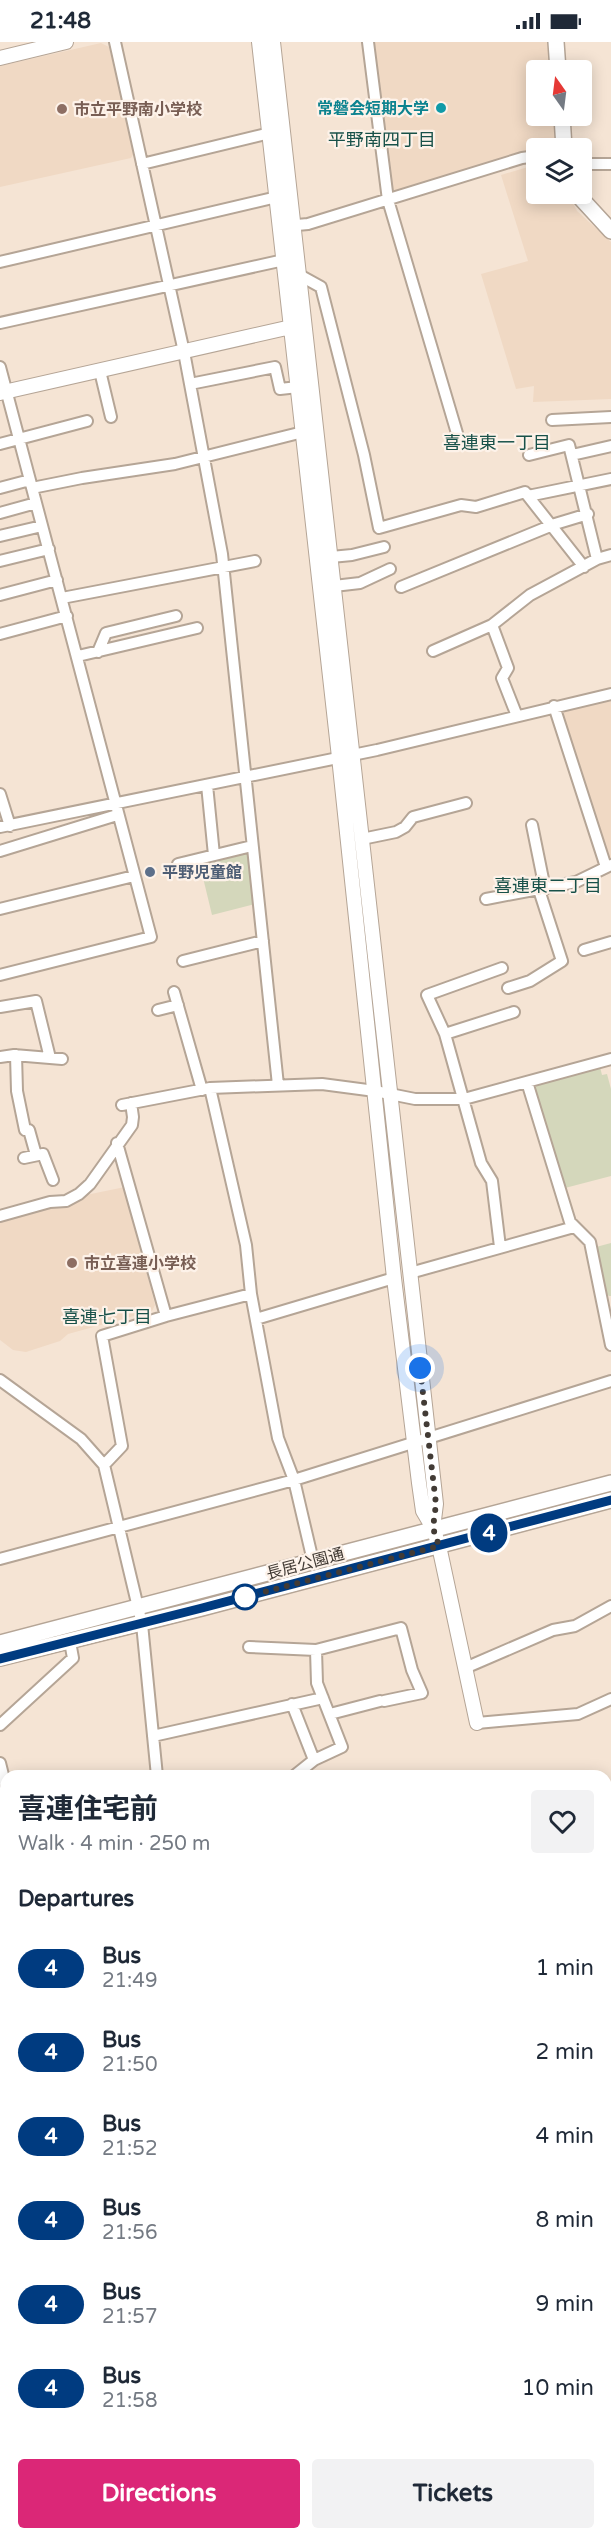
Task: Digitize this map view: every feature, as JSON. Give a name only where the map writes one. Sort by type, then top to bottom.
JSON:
[{"type":"main road","points":[[556,42],[557,60]]},
{"type":"main road","points":[[585,204],[611,231]]},
{"type":"main road","name":"長居公園通","points":[[0,1642],[611,1483]]},
{"type":"main road","name":"長居公園通","points":[[0,1659],[142,1624],[611,1500]]},
{"type":"street","points":[[0,58],[66,42]]},
{"type":"street","points":[[115,42],[184,352],[223,566],[278,1085]]},
{"type":"street","points":[[259,42],[277,197],[301,276],[334,586],[346,756],[362,838],[394,1278],[423,1511],[433,1528],[439,1546],[477,1723],[578,1714],[611,1699]]},
{"type":"street","points":[[273,42],[287,226],[284,260],[291,327],[305,452],[346,756],[382,1092],[410,1274],[436,1504],[433,1528]]},
{"type":"street","points":[[368,42],[388,200],[459,440]]},
{"type":"street","points":[[142,164],[270,133]]},
{"type":"street","points":[[287,226],[308,224],[526,157]]},
{"type":"street","points":[[592,164],[611,164]]},
{"type":"street","points":[[0,262],[277,197]]},
{"type":"street","points":[[0,323],[284,260]]},
{"type":"street","points":[[301,276],[321,287],[364,455],[379,528],[461,505],[476,507],[525,492],[584,567]]},
{"type":"street","points":[[3,393],[291,327]]},
{"type":"street","points":[[0,367],[3,393],[19,440],[49,549],[117,815],[151,937],[0,975]]},
{"type":"street","points":[[190,384],[275,367],[280,390],[298,387]]},
{"type":"street","points":[[100,371],[111,417]]},
{"type":"street","points":[[552,420],[611,417]]},
{"type":"street","points":[[0,444],[87,421]]},
{"type":"street","points":[[0,488],[175,464],[303,432]]},
{"type":"street","points":[[528,455],[569,445],[588,514],[597,559]]},
{"type":"street","points":[[572,455],[611,446]]},
{"type":"street","points":[[305,452],[320,453]]},
{"type":"street","points":[[528,496],[611,479]]},
{"type":"street","points":[[0,513],[36,504]]},
{"type":"street","points":[[401,587],[550,526],[588,514]]},
{"type":"street","points":[[0,536],[42,526]]},
{"type":"street","points":[[331,557],[352,555],[384,547]]},
{"type":"street","points":[[0,561],[49,549]]},
{"type":"street","points":[[432,651],[492,625],[530,595],[597,559],[611,555]]},
{"type":"street","points":[[62,597],[255,561]]},
{"type":"street","points":[[334,586],[360,583],[390,569]]},
{"type":"street","points":[[0,595],[57,580]]},
{"type":"street","points":[[0,634],[67,616]]},
{"type":"street","points":[[98,652],[106,633],[176,616]]},
{"type":"street","points":[[492,625],[508,668],[502,678],[517,716]]},
{"type":"street","points":[[78,656],[197,628]]},
{"type":"street","points":[[0,794],[5,826],[450,734],[554,706],[611,694]]},
{"type":"street","points":[[486,899],[576,882],[609,866],[554,706]]},
{"type":"street","points":[[207,785],[214,855]]},
{"type":"street","points":[[362,838],[396,832],[405,827],[413,817],[466,803]]},
{"type":"street","points":[[0,851],[117,815]]},
{"type":"street","points":[[508,987],[530,981],[562,961],[542,890],[532,825]]},
{"type":"street","points":[[178,864],[252,846]]},
{"type":"street","points":[[0,909],[134,876]]},
{"type":"street","points":[[183,961],[263,941]]},
{"type":"street","points":[[584,950],[611,942]]},
{"type":"street","points":[[500,1247],[492,1181],[481,1163],[445,1035],[427,994],[502,968]]},
{"type":"street","points":[[174,992],[206,1089],[246,1245],[251,1294],[278,1438],[294,1480],[313,1561]]},
{"type":"street","points":[[0,1007],[36,1001],[50,1058]]},
{"type":"street","points":[[158,1010],[178,1005]]},
{"type":"street","points":[[445,1035],[514,1012]]},
{"type":"street","points":[[16,1055],[17,1091],[27,1130],[30,1157],[43,1154],[53,1180]]},
{"type":"street","points":[[0,1057],[16,1055],[62,1059]]},
{"type":"street","points":[[0,1216],[50,1202],[66,1201],[79,1194],[90,1184],[132,1125],[134,1117],[130,1103],[206,1089],[322,1084],[415,1099],[464,1099],[611,1059]]},
{"type":"street","points":[[527,1082],[570,1222],[590,1242],[606,1300],[611,1345]]},
{"type":"street","points":[[117,1143],[166,1316]]},
{"type":"street","points":[[410,1274],[574,1227]]},
{"type":"street","points":[[256,1319],[394,1278]]},
{"type":"street","points":[[105,1465],[122,1446],[102,1336],[166,1316],[251,1294]]},
{"type":"street","points":[[0,1380],[81,1439],[105,1465],[142,1624],[156,1770]]},
{"type":"street","points":[[0,1559],[294,1480],[611,1381]]},
{"type":"street","points":[[465,1668],[553,1629],[575,1626],[611,1606]]},
{"type":"street","points":[[249,1647],[316,1650],[400,1628],[412,1670],[422,1693],[330,1714]]},
{"type":"street","points":[[0,1725],[73,1658],[70,1642]]},
{"type":"street","points":[[302,1770],[314,1760],[342,1747],[317,1683],[316,1650]]},
{"type":"street","points":[[153,1736],[323,1698]]},
{"type":"street","points":[[292,1704],[314,1760]]},
{"type":"shaded area","points":[[373,42],[550,42],[552,60],[526,60],[526,126],[556,126],[557,138],[526,138],[526,154],[391,192]]},
{"type":"shaded area","name":"市立平野南小学校","points":[[101,43],[109,47],[134,153],[131,158],[0,187],[0,66]]},
{"type":"shaded area","points":[[526,168],[526,204],[573,204],[577,211],[611,242],[611,399],[533,402],[534,386],[516,389],[481,274],[528,261],[501,175]]},
{"type":"shaded area","points":[[611,701],[611,858],[607,860],[562,716],[565,710]]},
{"type":"shaded area","name":"市立喜連小学校","points":[[125,1187],[155,1305],[152,1311],[68,1334],[60,1341],[26,1352],[13,1350],[0,1340],[0,1221],[46,1206],[62,1207],[86,1195]]},
{"type":"green space","points":[[249,850],[255,904],[212,915],[199,861]]},
{"type":"green space","points":[[600,1067],[602,1075],[607,1074],[611,1089],[611,1176],[565,1188],[535,1088],[538,1083]]},
{"type":"green space","points":[[611,1243],[611,1296],[609,1296],[606,1294],[596,1247]]},
{"type":"bus line","name":"4","points":[[0,1659],[611,1500]]},
{"type":"place","name":"常磐会短期大学","points":[[441,108]]},
{"type":"place","name":"市立平野南小学校","points":[[62,109]]},
{"type":"place","name":"平野児童館","points":[[150,872]]},
{"type":"place","name":"市立喜連小学校","points":[[72,1263]]},
{"type":"district","name":"平野南四丁目","points":[[382,140]]},
{"type":"district","name":"喜連東一丁目","points":[[497,443]]},
{"type":"district","name":"喜連東二丁目","points":[[548,886]]},
{"type":"district","name":"喜連七丁目","points":[[107,1317]]},
{"type":"route","points":[[245,1597],[439,1546],[433,1528],[436,1504],[420,1368]]}]
